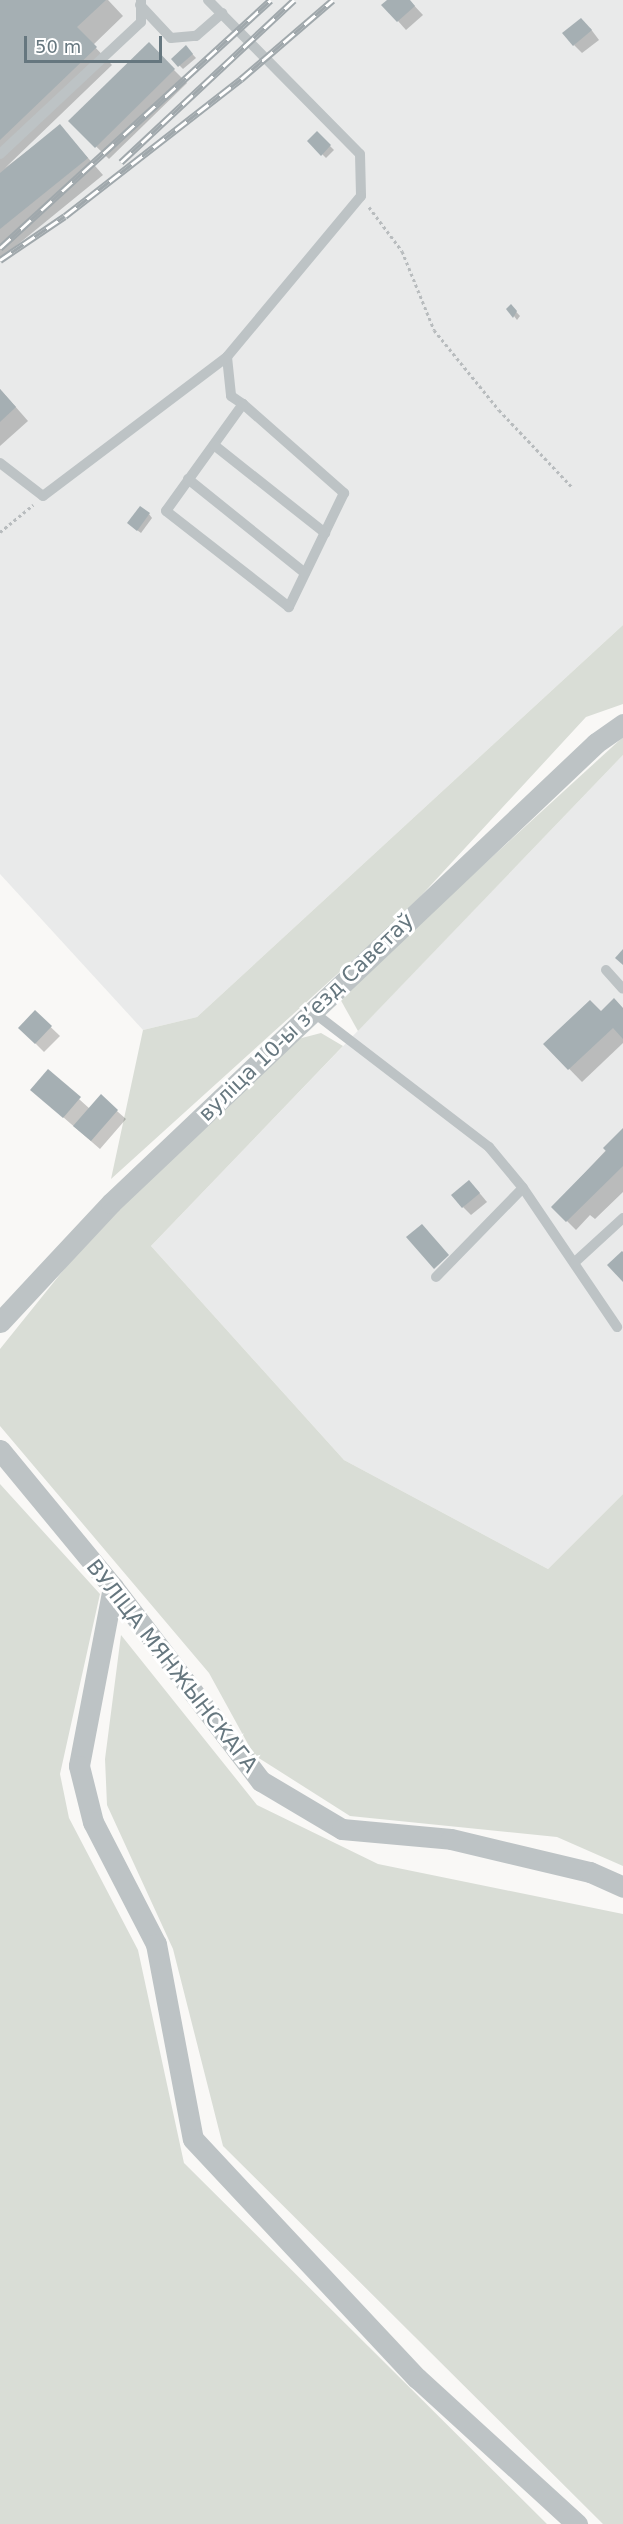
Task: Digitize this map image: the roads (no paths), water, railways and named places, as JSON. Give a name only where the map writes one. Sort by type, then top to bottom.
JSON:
[{"type":"street","name":"вуліца 10-ы зʼезд Саветаў","points":[[0,1322],[111,1203],[596,743],[623,724]]},
{"type":"street","name":"ВУЛІЦА МЯНЖЫНСКАГА","points":[[0,1450],[113,1587],[261,1781],[342,1829],[451,1839],[590,1872],[623,1887]]},
{"type":"street","points":[[113,1587],[79,1766],[93,1822],[156,1944],[193,2139],[417,2378],[577,2524]]},
{"type":"lane","points":[[0,463],[43,496],[227,357],[361,196],[360,154],[208,0]]},
{"type":"lane","points":[[139,2],[171,38],[196,36],[222,13]]},
{"type":"lane","points":[[0,154],[141,22],[139,2]]},
{"type":"lane","points":[[227,357],[231,396],[243,404],[344,493],[289,607],[166,511],[243,404]]},
{"type":"lane","points":[[214,445],[325,533]]},
{"type":"lane","points":[[188,479],[305,573]]},
{"type":"lane","points":[[606,970],[623,988]]},
{"type":"lane","points":[[313,1012],[489,1147],[523,1188],[575,1262],[617,1328]]},
{"type":"lane","points":[[436,1277],[523,1188]]},
{"type":"lane","points":[[575,1262],[623,1218]]},
{"type":"railway","points":[[0,248],[271,0]]},
{"type":"railway","points":[[121,162],[294,0]]},
{"type":"railway","points":[[0,260],[65,216],[241,79],[333,0]]}]
